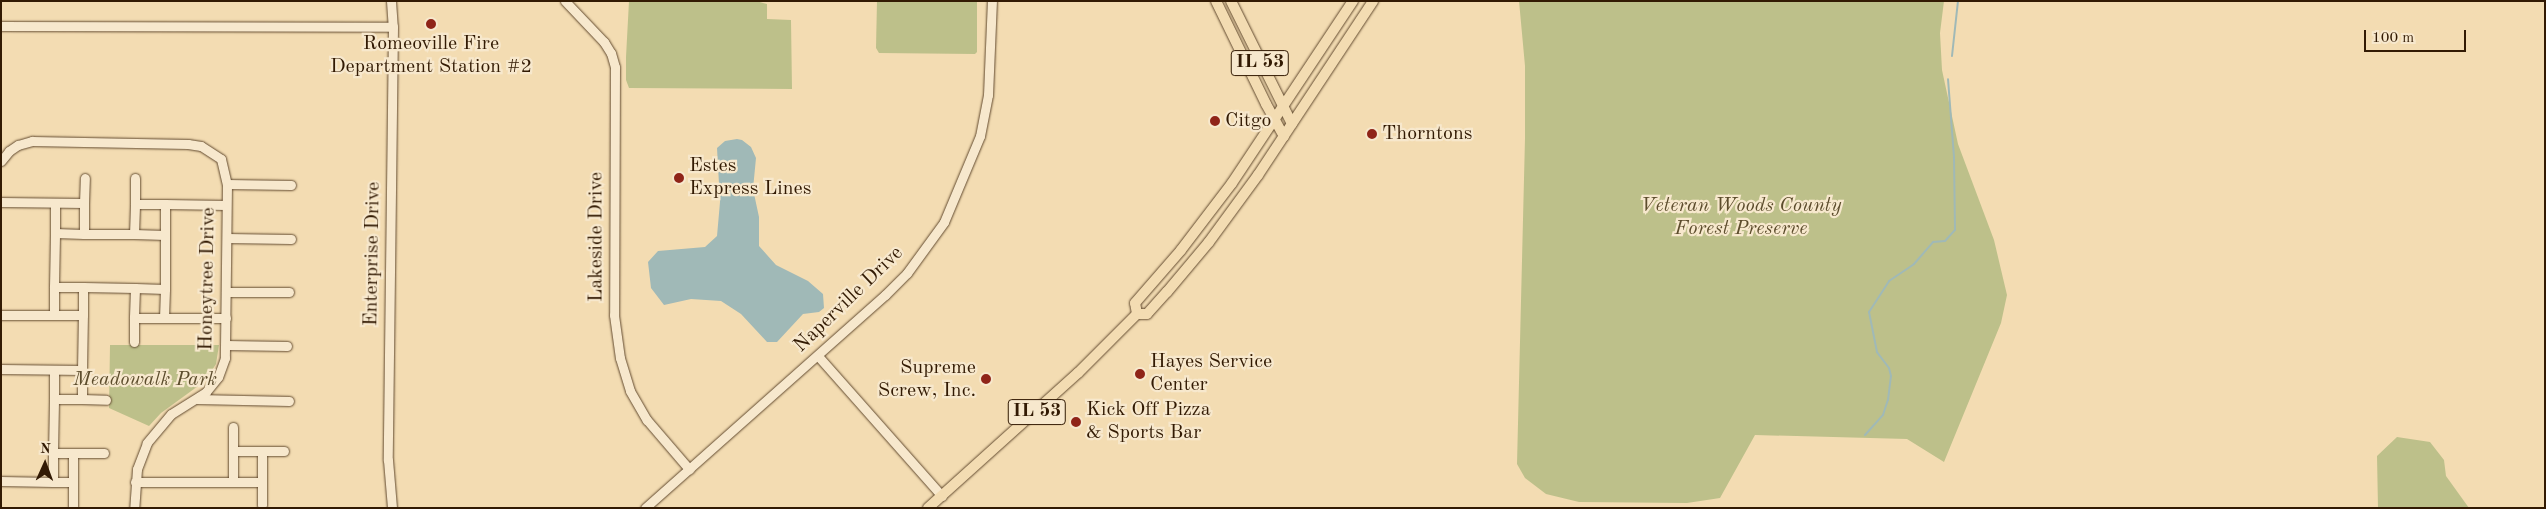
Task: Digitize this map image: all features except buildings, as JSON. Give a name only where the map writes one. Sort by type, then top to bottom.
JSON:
[{"type":"main road","name":"IL 53","points":[[1216,1],[1274,120],[1284,136]]},
{"type":"main road","name":"IL 53","points":[[928,508],[1078,374],[1137,314],[1147,314],[1194,260],[1241,199],[1292,124],[1231,1]]},
{"type":"main road","points":[[1274,120],[1354,1]]},
{"type":"main road","points":[[1292,124],[1373,1]]},
{"type":"main road","name":"IL 53","points":[[1137,314],[1135,304],[1218,202],[1274,120]]},
{"type":"street","name":"Enterprise Drive","points":[[391,1],[393,28],[388,460],[392,508]]},
{"type":"street","name":"Lakeside Drive","points":[[565,1],[604,42],[611,53],[615,67],[614,315],[620,358],[630,391],[647,420],[663,442],[689,469]]},
{"type":"street","name":"Naperville Drive","points":[[645,508],[818,356],[907,273],[944,222],[963,182],[983,121],[991,62],[992,1]]},
{"type":"street","points":[[1,26],[393,28]]},
{"type":"street","name":"Honeytree Drive","points":[[1,161],[9,151],[18,145],[32,141],[201,146],[221,159],[227,184],[225,358],[218,377],[206,392],[171,414],[154,433],[141,455],[135,482],[134,508]]},
{"type":"street","points":[[84,234],[85,178]]},
{"type":"street","points":[[134,234],[135,178]]},
{"type":"street","points":[[227,184],[291,184]]},
{"type":"street","points":[[1,202],[84,203]]},
{"type":"street","points":[[54,315],[55,203]]},
{"type":"street","points":[[135,204],[226,205]]},
{"type":"street","points":[[164,318],[165,204]]},
{"type":"street","points":[[55,233],[165,235]]},
{"type":"street","points":[[227,238],[290,239]]},
{"type":"street","points":[[54,287],[164,289]]},
{"type":"street","points":[[82,399],[84,288]]},
{"type":"street","points":[[134,342],[135,288]]},
{"type":"street","points":[[226,292],[289,292]]},
{"type":"street","points":[[1,315],[83,315]]},
{"type":"street","points":[[134,318],[226,318]]},
{"type":"street","points":[[226,345],[288,346]]},
{"type":"street","points":[[818,356],[942,496]]},
{"type":"street","points":[[1,369],[82,370]]},
{"type":"street","points":[[52,482],[54,370]]},
{"type":"street","points":[[54,399],[106,400]]},
{"type":"street","points":[[197,399],[289,401]]},
{"type":"street","points":[[233,426],[233,482]]},
{"type":"street","points":[[233,451],[284,451]]},
{"type":"street","points":[[262,451],[262,505]]},
{"type":"street","points":[[53,453],[104,453]]},
{"type":"street","points":[[72,506],[73,453]]},
{"type":"street","points":[[1,481],[73,482]]},
{"type":"street","points":[[135,482],[262,482]]},
{"type":"green space","points":[[629,1],[756,1],[767,4],[767,19],[791,20],[792,89],[629,88],[626,80],[626,57]]},
{"type":"green space","points":[[877,1],[977,1],[977,52],[975,54],[879,53],[876,48]]},
{"type":"green space","name":"Veteran Woods County Forest Preserve","points":[[1519,1],[1944,1],[1940,33],[1942,70],[1958,144],[1994,240],[2007,295],[2001,323],[1944,462],[1907,439],[1755,435],[1720,498],[1687,503],[1579,502],[1546,494],[1525,478],[1517,464],[1525,138],[1525,66]]},
{"type":"green space","name":"Meadowalk Park","points":[[110,345],[219,345],[216,364],[205,381],[161,413],[149,426],[109,408]]},
{"type":"green space","points":[[2397,437],[2430,442],[2444,460],[2446,476],[2469,508],[2378,508],[2377,456]]},
{"type":"water","points":[[742,140],[751,147],[756,158],[753,189],[759,217],[759,246],[776,265],[808,281],[823,294],[824,308],[819,312],[803,314],[777,342],[767,342],[741,314],[721,301],[691,299],[664,305],[651,288],[648,262],[658,251],[705,247],[717,236],[720,202],[717,148],[725,141]]},
{"type":"waterway","points":[[1952,56],[1958,1]]},
{"type":"waterway","points":[[1865,435],[1883,415],[1888,400],[1891,376],[1889,368],[1877,352],[1869,312],[1889,281],[1914,264],[1933,242],[1945,241],[1955,230],[1954,157],[1948,79]]},
{"type":"place","name":"Romeoville Fire Department Station #2","points":[[431,24]]},
{"type":"place","name":"Citgo","points":[[1215,121]]},
{"type":"place","name":"Thorntons","points":[[1372,134]]},
{"type":"place","name":"Estes Express Lines","points":[[679,178]]},
{"type":"place","name":"Hayes Service Center","points":[[1140,374]]},
{"type":"place","name":"Supreme Screw, Inc.","points":[[986,379]]},
{"type":"place","name":"Kick Off Pizza & Sports Bar","points":[[1076,422]]}]
